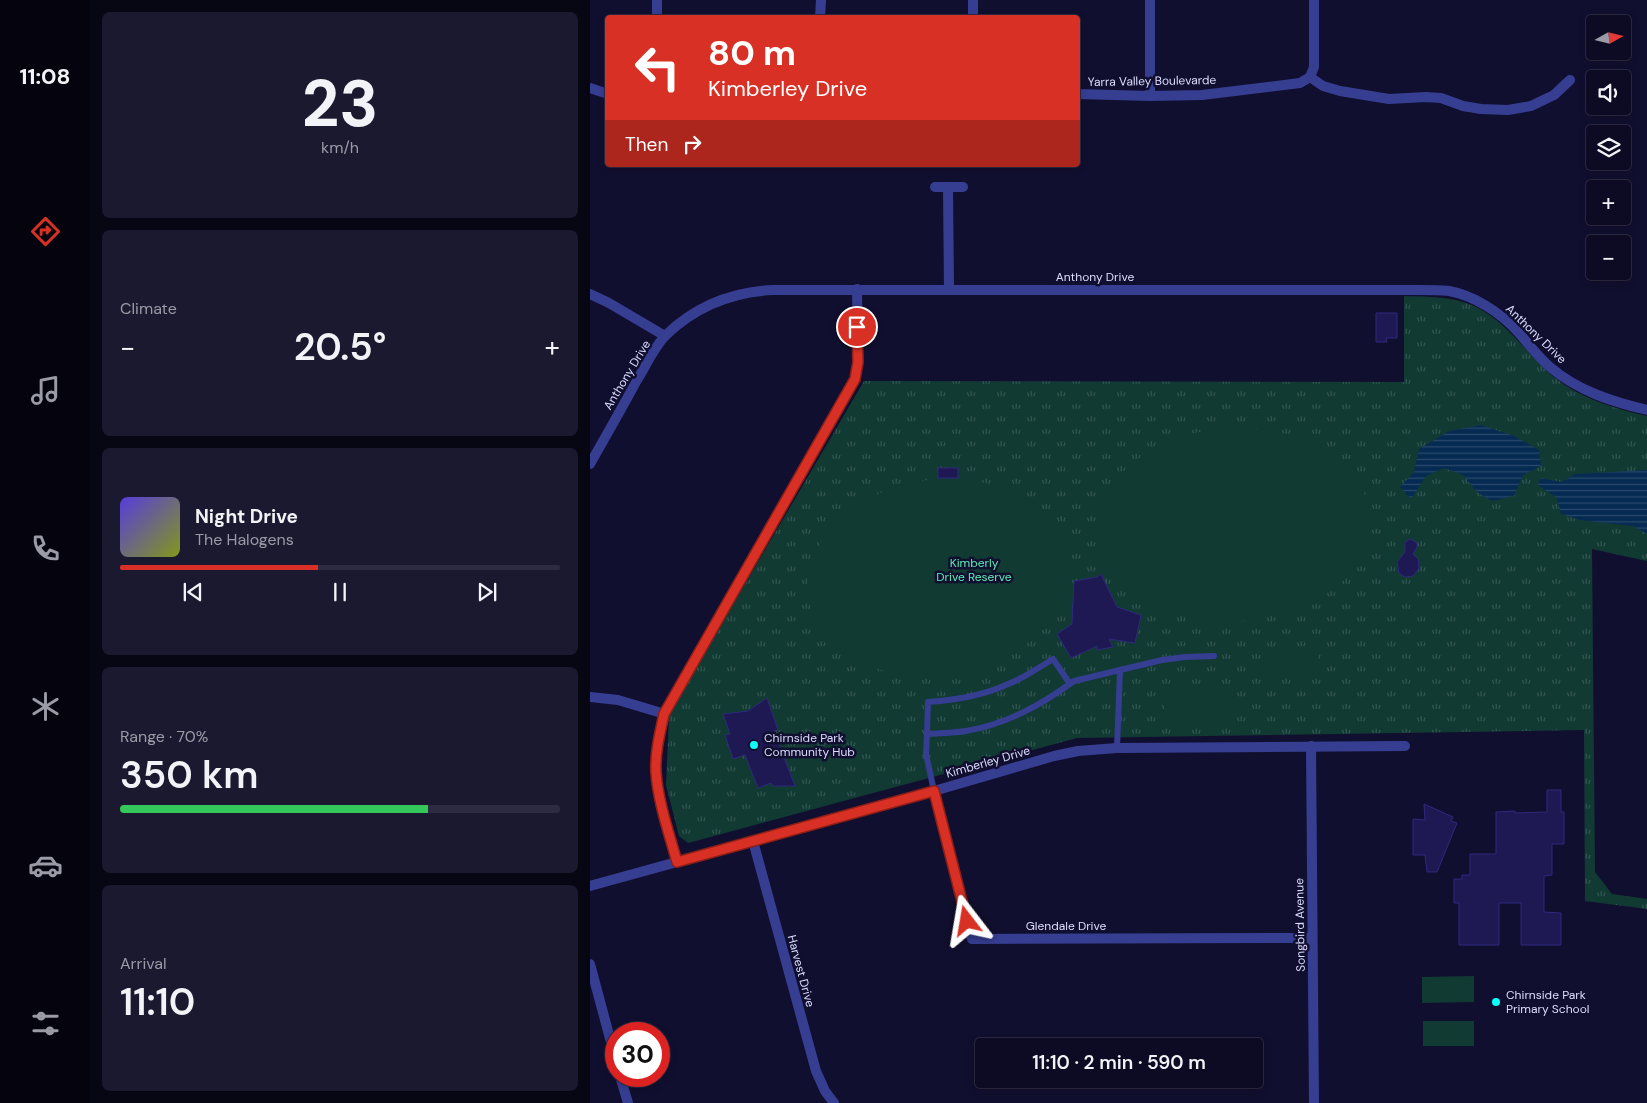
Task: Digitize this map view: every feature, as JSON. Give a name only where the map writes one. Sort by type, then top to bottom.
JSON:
[{"type":"street","points":[[657,0],[657,15]]},
{"type":"street","points":[[820,0],[820,15]]},
{"type":"street","points":[[973,15],[974,0]]},
{"type":"street","points":[[1150,0],[1150,96]]},
{"type":"street","points":[[1314,0],[1314,67],[1310,77],[1323,86],[1389,99],[1441,98],[1481,110],[1508,110],[1531,106],[1554,95],[1570,80]]},
{"type":"street","name":"Yarra Valley Boulevarde","points":[[1080,94],[1150,96],[1221,94],[1300,83],[1310,77]]},
{"type":"street","points":[[590,88],[605,93]]},
{"type":"street","points":[[935,187],[963,187]]},
{"type":"street","points":[[948,188],[949,289]]},
{"type":"street","points":[[677,862],[660,800],[656,771],[658,742],[664,714],[855,379],[858,362],[857,289]]},
{"type":"street","name":"Anthony Drive","points":[[590,464],[649,360],[665,336],[694,313],[721,299],[736,294],[773,290],[1418,290],[1450,292],[1476,300],[1497,314],[1516,329],[1551,368],[1572,383],[1596,395],[1647,410]]},
{"type":"street","points":[[590,294],[665,336]]},
{"type":"street","points":[[590,697],[618,700],[664,714]]},
{"type":"street","name":"Songbird Avenue","points":[[1311,746],[1314,1103]]},
{"type":"street","name":"Kimberley Drive","points":[[590,886],[1054,756],[1078,751],[1117,748],[1406,746]]},
{"type":"street","name":"Glendale Drive","points":[[934,791],[972,939],[1312,938]]},
{"type":"street","name":"Harvest Drive","points":[[753,841],[816,1071],[825,1091],[834,1103]]},
{"type":"street","points":[[590,964],[606,1022]]},
{"type":"street","points":[[623,1087],[628,1103]]},
{"type":"lane","points":[[927,734],[964,732],[1003,721],[1030,710],[1074,681],[1162,660],[1214,656]]},
{"type":"lane","points":[[934,791],[926,754],[928,702],[963,698],[993,690],[1008,684],[1053,659],[1070,684]]},
{"type":"lane","points":[[1117,748],[1120,671]]},
{"type":"green space","name":"Kimberly Drive Reserve","points":[[1404,296],[1432,297],[1468,303],[1496,320],[1538,363],[1569,387],[1607,405],[1647,416],[1647,561],[1592,549],[1595,872],[1612,894],[1647,899],[1647,909],[1585,901],[1584,730],[1077,738],[688,843],[679,836],[666,785],[669,716],[864,381],[1404,382]]},
{"type":"green space","points":[[1231,428],[1269,431],[1289,435],[1324,449],[1340,460],[1353,474],[1363,491],[1369,509],[1370,527],[1368,539],[1360,560],[1346,577],[1329,592],[1287,612],[1242,621],[1213,622],[1156,608],[1137,598],[1121,585],[1103,559],[1097,536],[1098,515],[1105,496],[1116,479],[1150,451],[1190,434]]},
{"type":"green space","points":[[963,479],[1011,490],[1034,503],[1054,522],[1063,537],[1069,557],[1070,576],[1066,594],[1058,610],[1032,639],[1016,650],[989,665],[962,674],[920,676],[889,672],[862,662],[839,648],[822,630],[812,609],[808,586],[811,563],[823,539],[843,517],[862,503],[883,492],[918,481]]},
{"type":"green space","points":[[1267,648],[1319,652],[1317,677],[1265,674]]},
{"type":"green space","points":[[1165,690],[1234,690],[1234,722],[1165,722]]},
{"type":"green space","points":[[1474,976],[1474,1002],[1422,1003],[1422,977]]},
{"type":"green space","points":[[1423,1021],[1474,1021],[1474,1046],[1423,1046]]},
{"type":"water","points":[[1481,425],[1514,436],[1539,450],[1541,466],[1523,475],[1514,496],[1492,501],[1477,492],[1463,475],[1444,468],[1426,476],[1411,499],[1400,487],[1414,472],[1419,449],[1449,431]]},
{"type":"water","points":[[1647,470],[1647,534],[1633,526],[1580,520],[1561,514],[1557,498],[1538,485],[1540,478],[1562,482],[1575,474]]},
{"type":"building","points":[[1376,313],[1397,313],[1397,338],[1386,338],[1387,342],[1376,342]]},
{"type":"building","points":[[938,468],[958,468],[958,478],[938,478]]},
{"type":"building","points":[[1410,539],[1417,543],[1413,554],[1418,559],[1419,567],[1413,576],[1405,577],[1399,573],[1397,562],[1405,552],[1405,542]]},
{"type":"building","points":[[1101,574],[1117,607],[1141,615],[1135,643],[1109,639],[1113,647],[1097,650],[1097,646],[1071,658],[1057,634],[1072,624],[1074,581],[1097,577]]},
{"type":"building","name":"Chirnside Park Community Hub","points":[[767,698],[778,730],[774,731],[795,786],[773,786],[771,783],[758,788],[745,755],[733,759],[725,735],[730,734],[723,714],[748,711]]},
{"type":"building","points":[[1547,790],[1561,790],[1561,812],[1564,812],[1564,844],[1552,844],[1552,875],[1544,876],[1544,912],[1561,913],[1561,945],[1521,945],[1521,903],[1499,903],[1499,945],[1459,945],[1459,903],[1454,903],[1454,879],[1462,879],[1462,875],[1470,875],[1470,854],[1496,854],[1496,812],[1547,812]]},
{"type":"building","points":[[1424,804],[1453,817],[1451,821],[1457,823],[1437,872],[1427,872],[1425,855],[1413,855],[1413,819],[1425,820]]},
{"type":"place","name":"Chirnside Park Community Hub","points":[[754,745]]},
{"type":"place","name":"Chirnside Park Primary School","points":[[1496,1002]]},
{"type":"route","points":[[857,327],[858,362],[855,379],[664,714],[658,742],[656,771],[660,800],[677,862],[934,791],[967,921]]}]
